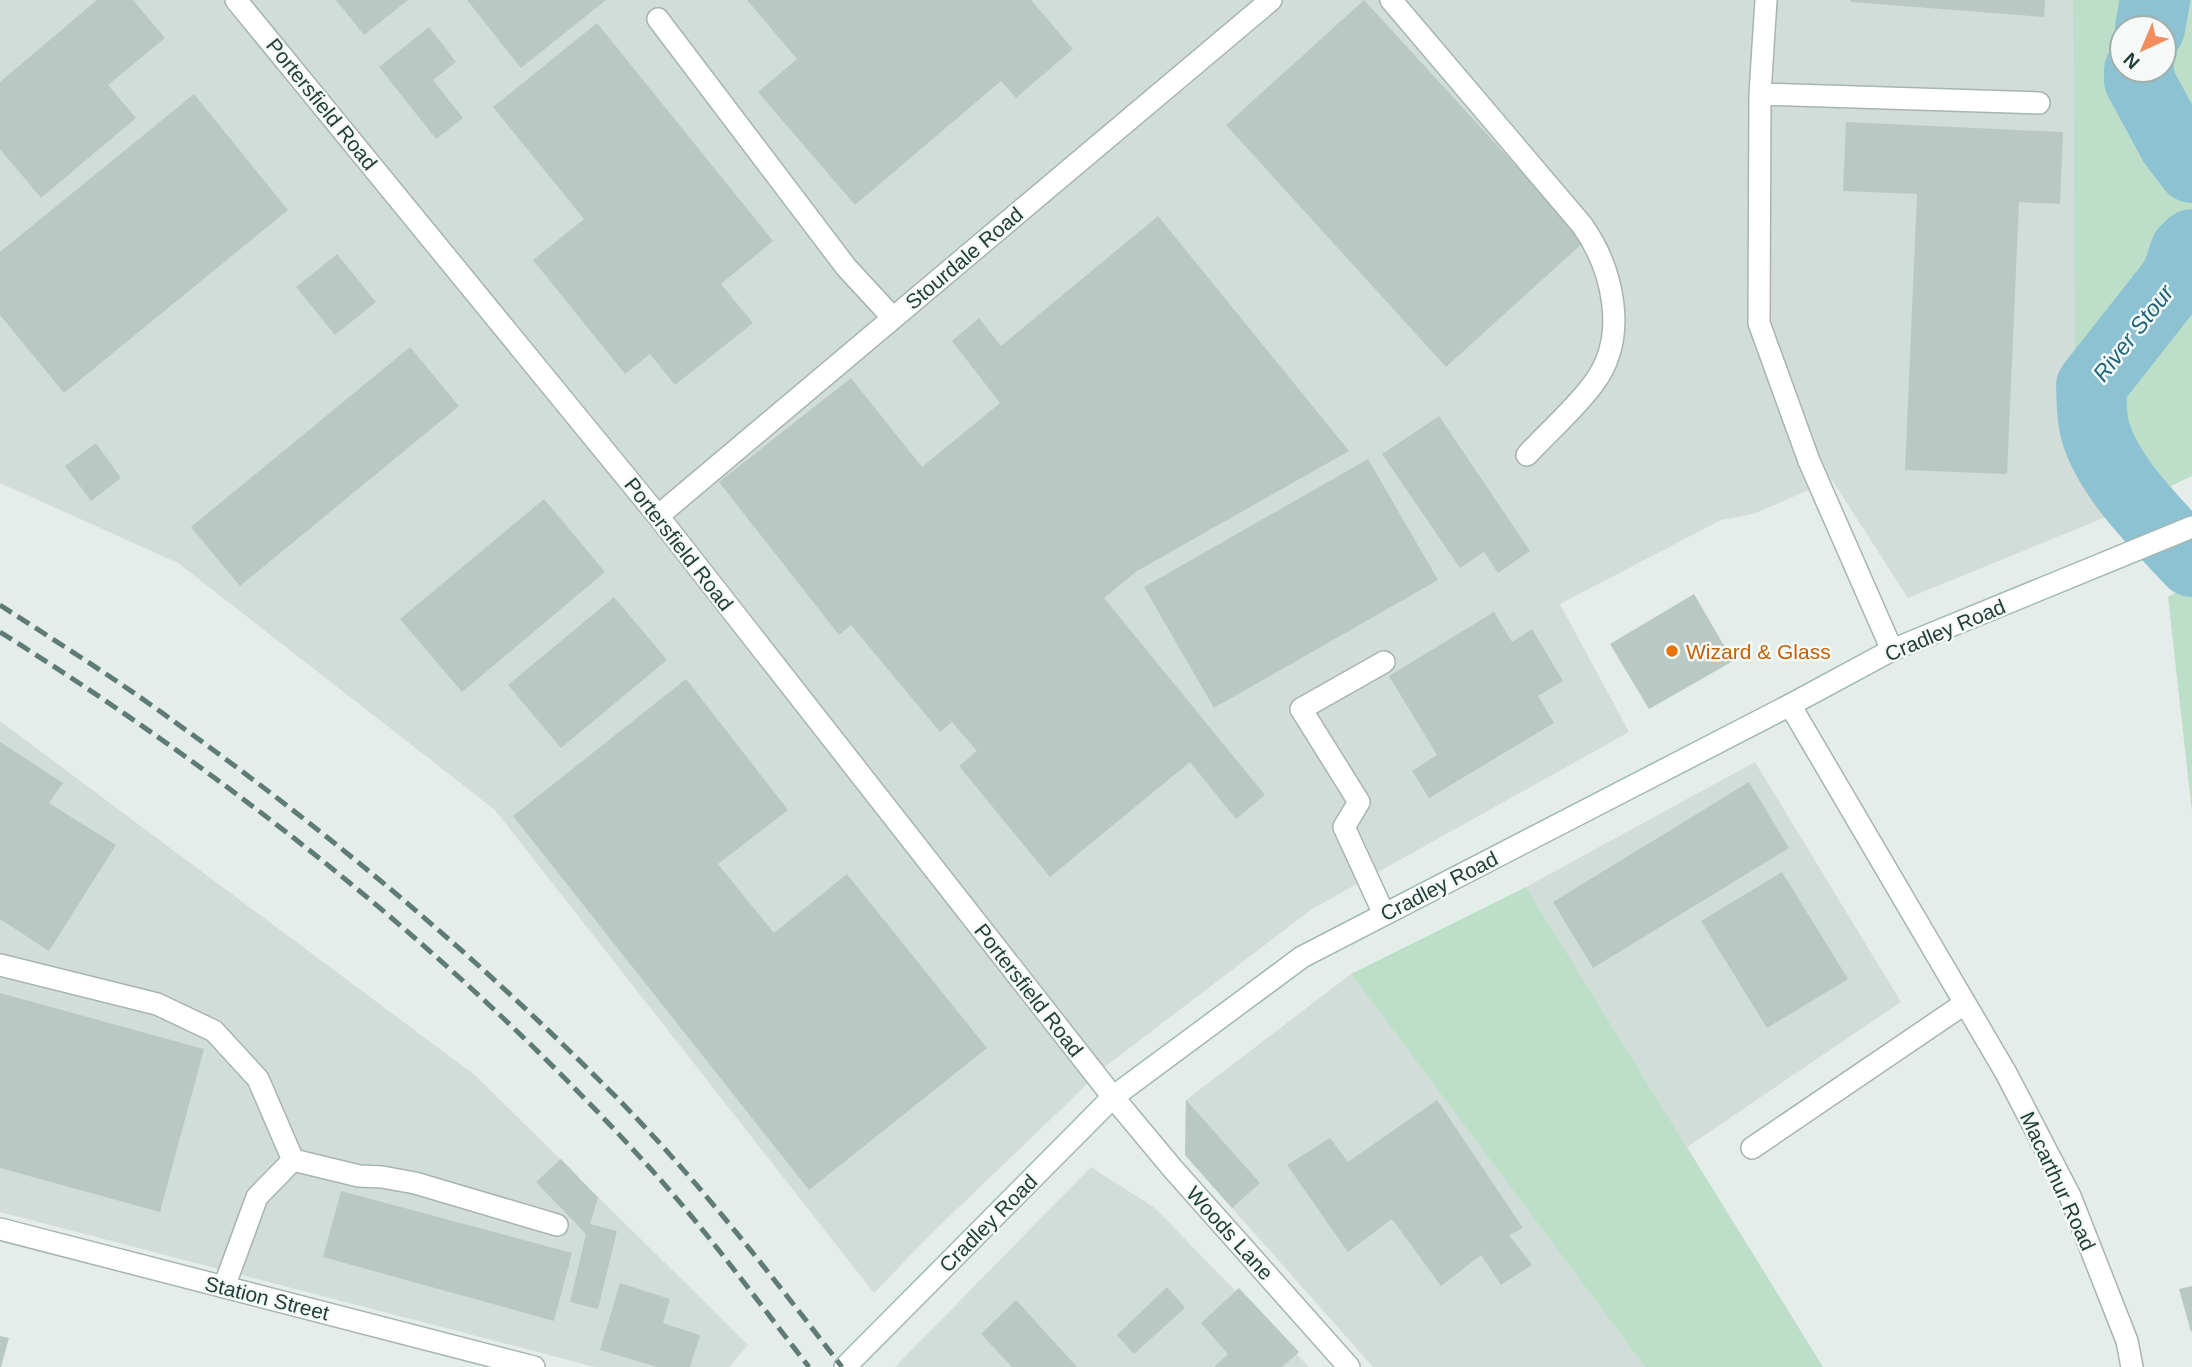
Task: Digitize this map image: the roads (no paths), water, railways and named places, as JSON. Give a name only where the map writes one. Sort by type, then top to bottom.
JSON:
[{"type":"street","name":"Portersfield Road","points":[[236,0],[658,516],[1112,1097]]},
{"type":"street","name":"Stourdale Road","points":[[658,516],[1271,0]]},
{"type":"street","points":[[1391,0],[1582,225],[1596,245],[1610,281],[1613,320],[1609,353],[1595,382],[1527,455]]},
{"type":"street","points":[[1766,0],[1760,93],[1759,323],[1809,461],[1892,650]]},
{"type":"street","points":[[658,19],[846,267],[893,318]]},
{"type":"street","points":[[1760,93],[2039,103]]},
{"type":"street","name":"Cradley Road","points":[[845,1367],[1112,1097],[1302,957],[1892,650],[2192,527]]},
{"type":"street","points":[[1384,662],[1301,709],[1359,802],[1344,827],[1384,914]]},
{"type":"street","name":"Macarthur Road","points":[[1790,705],[2006,1073],[2070,1196],[2127,1341],[2133,1367]]},
{"type":"street","points":[[0,965],[157,1004],[214,1031],[258,1079],[293,1160]]},
{"type":"street","points":[[1752,1148],[1964,1004]]},
{"type":"street","name":"Woods Lane","points":[[1112,1097],[1349,1367]]},
{"type":"street","points":[[293,1160],[359,1176],[415,1183],[557,1225]]},
{"type":"street","points":[[224,1287],[257,1197],[293,1160]]},
{"type":"street","name":"Station Street","points":[[0,1229],[534,1367]]},
{"type":"waterway","name":"River Stour","points":[[2152,14],[2155,0]]},
{"type":"waterway","name":"River Stour","points":[[2141,84],[2173,143],[2192,168]]},
{"type":"waterway","name":"River Stour","points":[[2192,244],[2185,251],[2176,278],[2091,386],[2095,430],[2111,466],[2136,501],[2192,562]]},
{"type":"railway","points":[[0,605],[151,705],[284,803],[392,890],[497,982],[597,1078],[662,1146],[754,1255],[842,1367]]},
{"type":"railway","points":[[0,632],[178,751],[264,815],[430,951],[509,1023],[658,1177],[809,1367]]},
{"type":"place","name":"Wizard & Glass","points":[[1672,651]]}]
